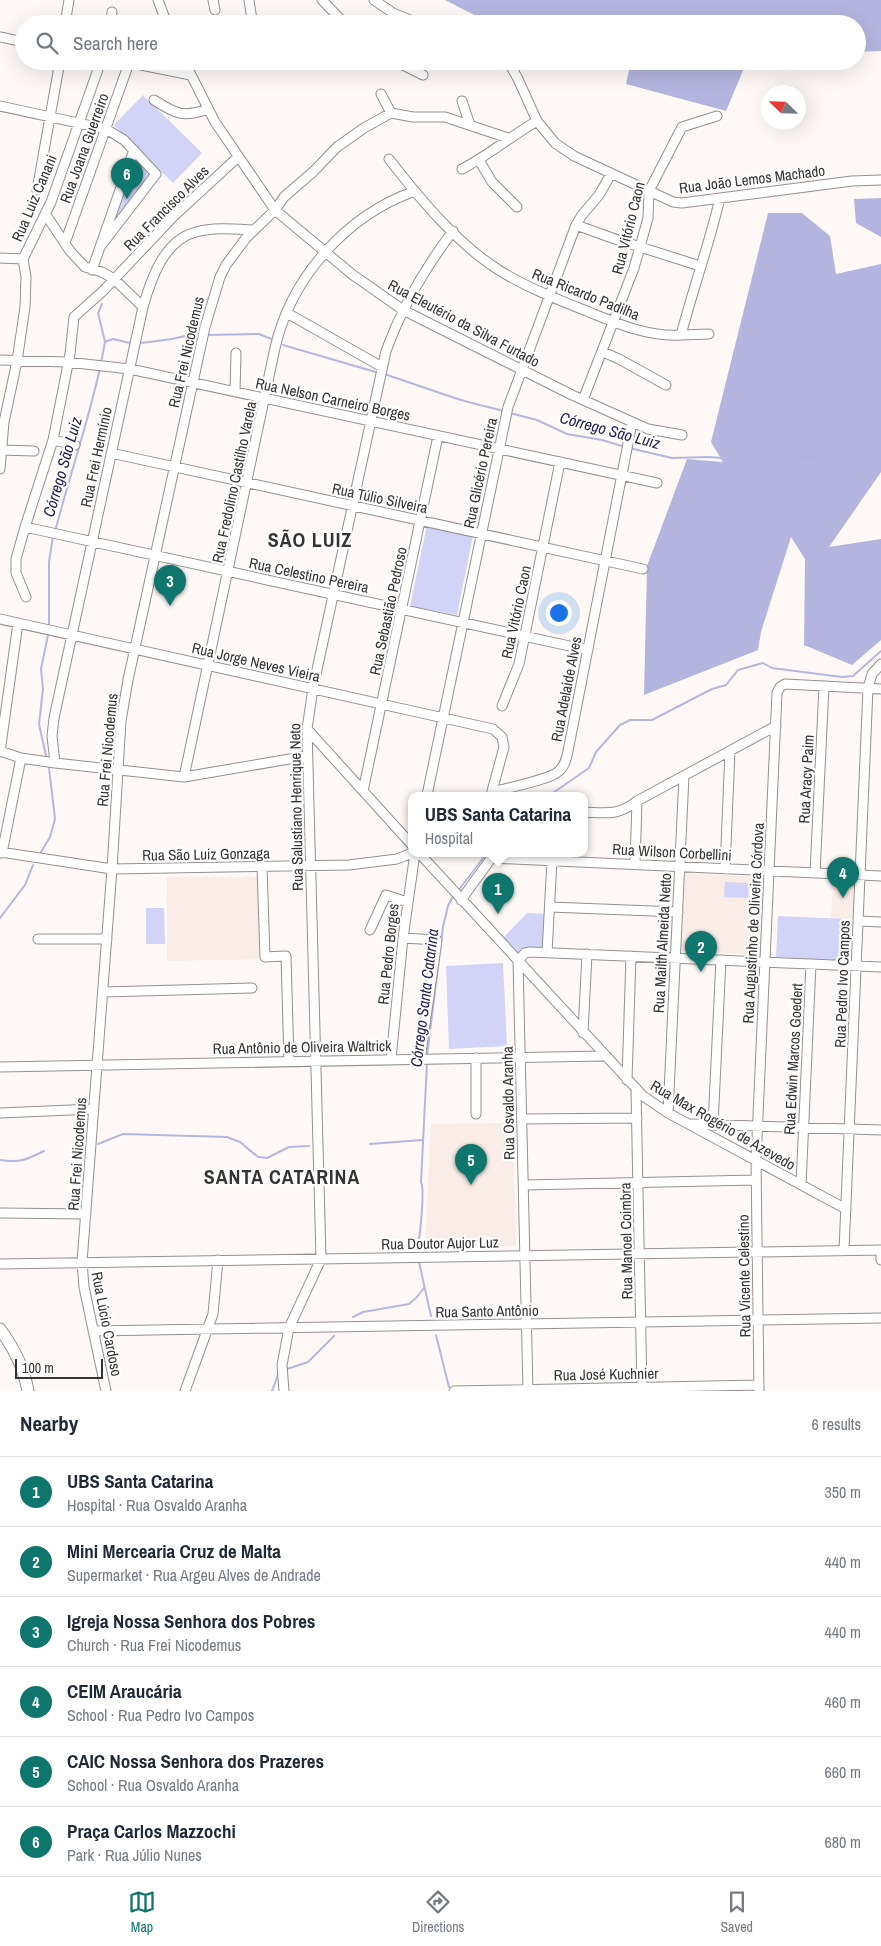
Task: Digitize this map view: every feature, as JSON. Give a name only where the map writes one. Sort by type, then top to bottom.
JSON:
[{"type":"main road","points":[[0,1328],[21,1363],[28,1391]]},
{"type":"street","points":[[66,15],[69,0]]},
{"type":"street","points":[[158,0],[164,15]]},
{"type":"street","points":[[213,0],[215,10]]},
{"type":"street","points":[[252,0],[252,15]]},
{"type":"street","points":[[322,0],[336,15]]},
{"type":"street","points":[[374,0],[398,15]]},
{"type":"street","points":[[0,37],[15,40]]},
{"type":"street","points":[[37,190],[58,70]]},
{"type":"street","name":"Rua Luiz Canani","points":[[0,469],[4,422],[17,360],[26,292],[23,259],[46,215],[98,70]]},
{"type":"street","name":"Rua Joana Guerreiro","points":[[65,243],[90,169],[106,129],[123,70]]},
{"type":"street","points":[[163,70],[191,76]]},
{"type":"street","name":"Rua Eleutério da Silva Furtado","points":[[188,70],[208,109],[238,157],[275,210],[353,275],[403,310],[583,400],[632,423],[655,431],[682,435]]},
{"type":"street","points":[[413,70],[423,75]]},
{"type":"street","name":"Rua João Lemos Machado","points":[[513,70],[537,121],[551,139],[564,150],[666,200],[682,203],[845,182],[881,180]]},
{"type":"street","points":[[381,94],[391,113],[413,117],[442,116],[508,138]]},
{"type":"street","points":[[154,100],[172,111],[183,115],[194,114],[208,109]]},
{"type":"street","points":[[462,101],[470,125]]},
{"type":"street","points":[[0,106],[106,129],[118,136],[134,150],[156,174],[100,247]]},
{"type":"street","name":"Rua Frei Nicodemus","points":[[82,1262],[124,701],[205,327],[218,283],[235,252],[254,230],[275,210],[284,197],[314,171],[337,147],[364,128],[391,113]]},
{"type":"street","name":"Rua Vitório Caon","points":[[583,400],[603,352],[641,248],[648,218],[648,191],[682,127],[717,116]]},
{"type":"street","points":[[462,169],[479,160],[508,138],[537,121]]},
{"type":"street","points":[[92,270],[134,150]]},
{"type":"street","name":"Rua Francisco Alves","points":[[26,597],[18,580],[15,567],[24,527],[53,440],[71,346],[74,317],[114,279],[174,216],[238,157]]},
{"type":"street","name":"Rua Ricardo Padilha","points":[[390,159],[415,191],[472,249],[500,271],[532,289],[614,323],[658,335],[709,334]]},
{"type":"street","points":[[479,160],[492,182],[517,206]]},
{"type":"street","name":"Rua Glicério Pereira","points":[[428,792],[508,407],[576,225],[599,195],[611,174]]},
{"type":"street","name":"Rua Fredolino Castilho Varela","points":[[184,777],[278,336],[287,313],[309,273],[325,252],[343,234],[389,201],[415,191]]},
{"type":"street","points":[[681,335],[700,266],[712,234],[720,198]]},
{"type":"street","points":[[46,215],[65,243],[85,267],[102,272],[114,279],[143,308]]},
{"type":"street","points":[[576,225],[700,266]]},
{"type":"street","name":"Rua Frei Hermínio","points":[[54,764],[52,726],[143,308],[150,284],[164,256],[182,239],[196,232],[206,230],[254,230]]},
{"type":"street","name":"Rua Salustiano Henrique Neto","points":[[321,1259],[307,729],[313,688],[381,372],[394,329],[403,310],[423,273],[453,231]]},
{"type":"street","points":[[0,258],[23,259]]},
{"type":"street","points":[[287,313],[381,372]]},
{"type":"street","points":[[603,352],[666,385]]},
{"type":"street","points":[[235,392],[236,353]]},
{"type":"street","name":"Rua Nelson Carneiro Borges","points":[[0,360],[67,362],[130,369],[657,483]]},
{"type":"street","name":"Rua Adelaide Alves","points":[[498,792],[550,776],[560,770],[569,746],[632,423]]},
{"type":"street","name":"Rua Sebastião Pedroso","points":[[363,791],[383,704],[438,436]]},
{"type":"street","points":[[53,440],[75,445]]},
{"type":"street","points":[[1,450],[34,451]]},
{"type":"street","name":"Rua Túlio Silveira","points":[[111,453],[643,569]]},
{"type":"street","name":"Rua Vitório Caon","points":[[502,706],[518,669],[560,462]]},
{"type":"street","name":"Rua Celestino Pereira","points":[[24,527],[588,650]]},
{"type":"street","name":"Rua Jorge Neves Vieira","points":[[0,619],[493,729],[502,737],[504,747],[493,792]]},
{"type":"street","points":[[18,623],[0,752],[54,764],[184,777],[307,756]]},
{"type":"street","points":[[868,688],[872,674],[881,664]]},
{"type":"street","name":"Rua Augustinho de Oliveira Córdova","points":[[756,1160],[777,693],[780,687],[785,684],[824,686]]},
{"type":"street","points":[[824,686],[881,689]]},
{"type":"street","name":"Rua Aracy Paim","points":[[816,873],[824,686]]},
{"type":"street","name":"Rua Pedro Ivo Campos","points":[[844,1250],[868,688]]},
{"type":"street","points":[[588,812],[616,813],[623,811],[637,801],[776,726]]},
{"type":"street","points":[[307,729],[408,841]]},
{"type":"street","points":[[725,868],[730,751]]},
{"type":"street","points":[[1,852],[21,758]]},
{"type":"street","name":"Rua Mailth Almeida Netto","points":[[668,1112],[684,776]]},
{"type":"street","points":[[635,864],[637,801]]},
{"type":"street","name":"Rua São Luiz Gonzaga","points":[[1,852],[112,869],[310,866],[378,862],[408,856]]},
{"type":"street","name":"Rua Pedro Borges","points":[[391,1059],[413,857]]},
{"type":"street","points":[[423,857],[518,961],[525,953],[548,953],[881,967]]},
{"type":"street","points":[[457,896],[491,857]]},
{"type":"street","name":"Rua Wilson Corbellini","points":[[517,857],[881,876]]},
{"type":"street","points":[[548,953],[552,860]]},
{"type":"street","points":[[262,867],[265,957],[286,956],[289,1061]]},
{"type":"street","points":[[370,930],[386,895],[407,902]]},
{"type":"street","points":[[550,907],[678,912]]},
{"type":"street","points":[[858,921],[881,922]]},
{"type":"street","points":[[403,938],[437,940],[426,1059]]},
{"type":"street","points":[[38,939],[107,939]]},
{"type":"street","points":[[583,1033],[587,954]]},
{"type":"street","points":[[627,1080],[631,956]]},
{"type":"street","points":[[714,1125],[721,960]]},
{"type":"street","name":"Rua Max Rogério de Azevedo","points":[[518,961],[636,1091],[668,1112],[846,1209]]},
{"type":"street","name":"Rua Osvaldo Aranha","points":[[518,961],[528,1390]]},
{"type":"street","name":"Rua Edwin Marcos Goedert","points":[[801,1185],[811,964]]},
{"type":"street","points":[[103,992],[252,988]]},
{"type":"street","name":"Rua Antônio de Oliveira Waltrick","points":[[0,1067],[604,1056]]},
{"type":"street","points":[[476,1058],[476,1114]]},
{"type":"street","name":"Rua Manoel Coimbra","points":[[636,1091],[642,1389]]},
{"type":"street","points":[[0,1112],[94,1109]]},
{"type":"street","points":[[522,1119],[637,1118]]},
{"type":"street","points":[[690,1124],[881,1130]]},
{"type":"street","name":"Rua Vicente Celestino","points":[[756,1160],[759,1388]]},
{"type":"street","points":[[524,1186],[756,1180]]},
{"type":"street","points":[[0,1213],[86,1214]]},
{"type":"street","points":[[881,1250],[881,1260]]},
{"type":"street","name":"Rua Doutor Aujor Luz","points":[[0,1264],[881,1250]]},
{"type":"street","points":[[284,1391],[282,1365],[289,1328],[321,1259]]},
{"type":"street","points":[[185,1391],[213,1314],[218,1260]]},
{"type":"street","name":"Rua Lúcio Cardoso","points":[[82,1262],[84,1287],[106,1391]]},
{"type":"street","name":"Rua Santo Antônio","points":[[94,1331],[881,1318]]},
{"type":"street","name":"Rua José Kuchnier","points":[[454,1391],[759,1388]]},
{"type":"shaded area","points":[[445,0],[881,0],[881,51],[866,52],[866,15],[474,15]]},
{"type":"shaded area","points":[[629,70],[743,70],[726,111],[626,84]]},
{"type":"shaded area","points":[[143,95],[202,153],[173,183],[114,125]]},
{"type":"shaded area","points":[[134,158],[151,176],[115,224],[112,223]]},
{"type":"shaded area","points":[[881,198],[881,237],[856,223],[854,199]]},
{"type":"shaded area","points":[[768,213],[802,213],[830,236],[836,274],[881,264],[881,472],[829,547],[881,539],[881,640],[852,665],[804,645],[805,559],[791,537],[761,632],[758,650],[644,695],[647,566],[687,459],[723,462],[711,442]]},
{"type":"shaded area","points":[[427,525],[473,535],[457,615],[410,606]]},
{"type":"shaded area","points":[[685,873],[764,877],[760,955],[681,951]]},
{"type":"shaded area","points":[[167,877],[258,877],[262,959],[167,961]]},
{"type":"shaded area","points":[[725,882],[749,883],[748,898],[724,897]]},
{"type":"shaded area","points":[[833,883],[854,884],[853,919],[831,918]]},
{"type":"shaded area","points":[[146,908],[164,908],[165,944],[146,944]]},
{"type":"shaded area","points":[[527,913],[549,914],[547,953],[521,956],[500,941]]},
{"type":"shaded area","points":[[778,916],[847,919],[845,961],[776,957]]},
{"type":"shaded area","points":[[503,963],[507,1046],[449,1049],[446,966]]},
{"type":"shaded area","points":[[513,1123],[516,1246],[425,1249],[431,1124]]},
{"type":"waterway","points":[[101,363],[105,342],[98,313],[102,304]]},
{"type":"waterway","name":"Córrego São Luiz","points":[[141,343],[198,333]]},
{"type":"waterway","name":"Córrego São Luiz","points":[[208,335],[259,334],[274,340]]},
{"type":"waterway","name":"Córrego São Luiz","points":[[105,342],[113,339],[130,343]]},
{"type":"waterway","name":"Córrego São Luiz","points":[[283,345],[379,373]]},
{"type":"waterway","name":"Córrego São Luiz","points":[[55,532],[100,368]]},
{"type":"waterway","name":"Córrego São Luiz","points":[[384,374],[463,401],[503,411]]},
{"type":"waterway","name":"Córrego São Luiz","points":[[510,413],[537,420],[567,434],[602,440],[625,447]]},
{"type":"waterway","name":"Córrego São Luiz","points":[[629,448],[672,458],[721,458],[757,455],[796,463],[816,463],[860,473],[881,466]]},
{"type":"waterway","name":"Córrego São Luiz","points":[[49,626],[49,562],[53,536]]},
{"type":"waterway","name":"Córrego São Luiz","points":[[46,756],[39,724],[43,689],[41,669],[48,635]]},
{"type":"waterway","name":"Córrego Santa Catarina","points":[[554,792],[589,768],[596,752],[620,725],[630,720],[652,720],[712,689],[726,685],[738,670],[763,663],[772,668],[842,677],[853,676],[881,651]]},
{"type":"waterway","name":"Córrego São Luiz","points":[[41,852],[50,837],[55,819],[49,768]]},
{"type":"waterway","name":"Córrego Santa Catarina","points":[[458,891],[484,857]]},
{"type":"waterway","name":"Córrego São Luiz","points":[[0,918],[25,885],[33,865]]},
{"type":"waterway","name":"Córrego Santa Catarina","points":[[427,1056],[443,927],[448,906],[453,896]]},
{"type":"waterway","name":"Córrego Santa Catarina","points":[[417,1249],[421,1225],[421,1182],[427,1063]]},
{"type":"waterway","points":[[98,1144],[123,1134],[227,1137],[240,1142],[258,1157],[267,1158],[289,1147],[309,1146]]},
{"type":"waterway","points":[[370,1144],[422,1140]]},
{"type":"waterway","points":[[0,1160],[23,1160],[44,1151]]},
{"type":"waterway","name":"Córrego Santa Catarina","points":[[419,1262],[431,1316]]},
{"type":"waterway","points":[[353,1317],[363,1312],[409,1304],[424,1288]]},
{"type":"waterway","name":"Córrego Santa Catarina","points":[[436,1335],[449,1387]]},
{"type":"waterway","points":[[284,1370],[308,1362],[334,1336]]},
{"type":"waterway","points":[[272,1391],[279,1372]]},
{"type":"place","name":"Praça Carlos Mazzochi","points":[[127,199]]},
{"type":"place","name":"Igreja Nossa Senhora dos Pobres","points":[[170,606]]},
{"type":"place","name":"CEIM Araucária","points":[[843,898]]},
{"type":"place","name":"UBS Santa Catarina","points":[[498,914]]},
{"type":"place","name":"Mini Mercearia Cruz de Malta","points":[[701,972]]},
{"type":"place","name":"CAIC Nossa Senhora dos Prazeres","points":[[471,1185]]},
{"type":"district","name":"SÃO LUIZ","points":[[310,539]]},
{"type":"district","name":"SANTA CATARINA","points":[[282,1176]]}]
